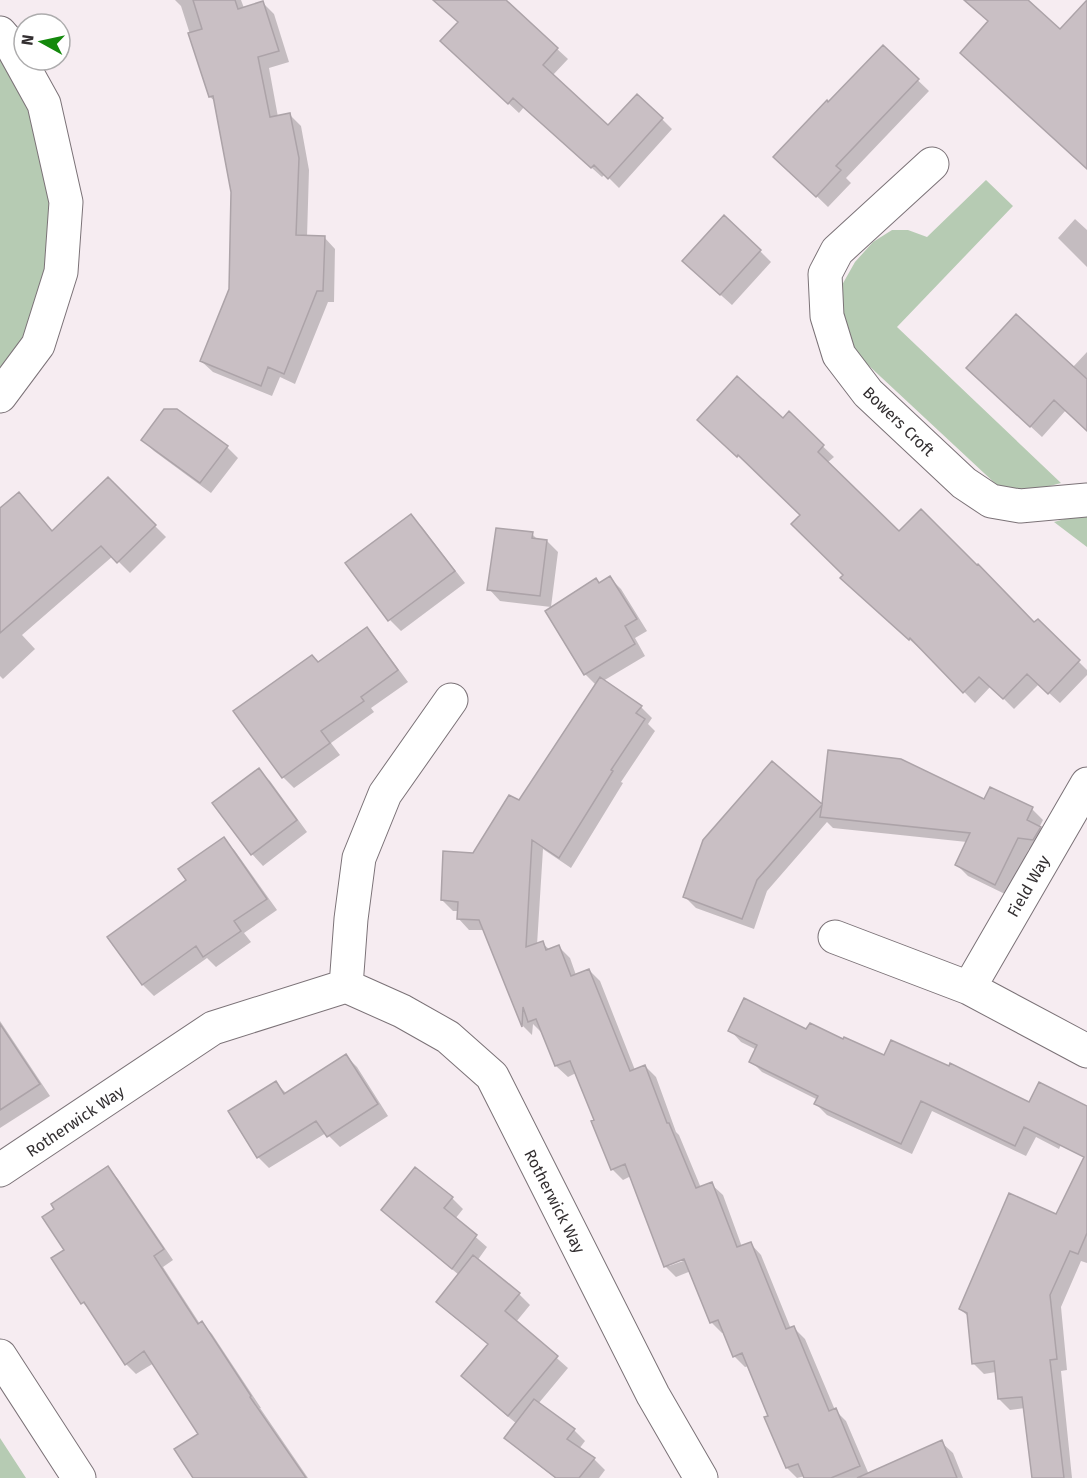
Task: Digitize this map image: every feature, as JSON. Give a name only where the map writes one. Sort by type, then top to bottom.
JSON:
[{"type":"street","points":[[0,33],[13,48],[44,104],[66,202],[62,272],[38,345],[0,396]]},
{"type":"street","name":"Bowers Croft","points":[[932,164],[837,251],[825,274],[827,316],[839,355],[868,393],[964,483],[991,501],[1020,506],[1087,500]]},
{"type":"street","points":[[346,986],[359,858],[385,794],[451,700]]},
{"type":"street","name":"Field Way","points":[[969,988],[1087,784]]},
{"type":"street","points":[[835,937],[969,988],[1087,1051]]},
{"type":"street","name":"Rotherwick Way","points":[[0,1170],[213,1028],[346,986],[402,1011],[448,1037],[492,1076],[652,1395],[701,1478]]},
{"type":"street","points":[[0,1356],[79,1478]]},
{"type":"green space","points":[[0,44],[12,64],[12,72],[17,72],[27,88],[58,201],[50,273],[29,343],[0,367]]},
{"type":"green space","points":[[986,180],[1013,206],[897,327],[1061,483],[1020,494],[999,487],[852,350],[841,327],[842,285],[855,262],[873,242],[892,230],[908,230],[927,237]]},
{"type":"green space","points":[[1086,513],[1087,547],[1054,522]]},
{"type":"green space","points":[[0,1438],[26,1478],[0,1478]]},
{"type":"building","points":[[193,0],[235,0],[238,9],[263,1],[279,51],[258,57],[270,117],[290,113],[299,158],[296,235],[325,236],[323,291],[317,291],[284,374],[268,367],[261,386],[200,361],[229,289],[231,192],[213,96],[209,97],[188,33],[202,29]]},
{"type":"building","points":[[433,0],[506,0],[558,48],[543,65],[608,125],[637,94],[663,118],[608,179],[594,165],[591,168],[513,98],[508,104],[440,41],[458,22]]},
{"type":"building","points":[[964,0],[1028,0],[1060,29],[1087,0],[1087,169],[960,53],[988,21]]},
{"type":"building","points":[[883,45],[919,79],[836,166],[841,170],[816,197],[773,157]]},
{"type":"building","points":[[724,215],[761,250],[720,295],[682,261]]},
{"type":"building","points":[[1016,314],[1087,379],[1087,431],[1054,400],[1030,427],[966,368]]},
{"type":"building","points":[[737,376],[783,418],[789,411],[824,445],[818,452],[899,531],[921,509],[1034,622],[1038,619],[1080,660],[1048,694],[1027,674],[1003,699],[979,677],[963,693],[910,638],[909,640],[840,578],[843,575],[791,524],[800,515],[738,455],[737,457],[697,420]]},
{"type":"building","points":[[164,409],[177,409],[228,446],[200,483],[141,440]]},
{"type":"building","points":[[108,477],[156,525],[117,563],[101,546],[0,633],[0,508],[19,492],[52,531]]},
{"type":"building","points":[[411,514],[455,571],[388,621],[345,563]]},
{"type":"building","points":[[496,528],[533,532],[532,538],[547,540],[540,596],[487,590]]},
{"type":"building","points":[[610,576],[637,619],[625,626],[635,644],[584,675],[545,611],[596,578],[599,583]]},
{"type":"building","points":[[367,627],[398,670],[361,697],[364,701],[321,731],[330,743],[282,778],[233,711],[312,655],[318,662]]},
{"type":"building","points":[[600,677],[642,706],[636,713],[645,719],[611,770],[613,771],[559,858],[532,840],[526,947],[543,941],[546,950],[559,945],[571,976],[589,969],[630,1071],[645,1065],[667,1123],[669,1123],[696,1188],[712,1182],[737,1247],[751,1242],[786,1329],[794,1326],[829,1411],[836,1408],[860,1466],[831,1478],[804,1478],[798,1464],[786,1468],[764,1417],[768,1416],[742,1353],[733,1357],[718,1320],[710,1323],[684,1259],[664,1267],[625,1164],[611,1170],[570,1061],[555,1066],[536,1019],[528,1022],[523,1007],[522,1027],[479,920],[457,919],[458,902],[441,900],[443,851],[473,853],[509,795],[519,800]]},
{"type":"building","points":[[828,750],[901,759],[984,799],[990,787],[1033,807],[1027,820],[1041,827],[1033,840],[1018,838],[995,885],[955,865],[970,833],[820,817],[822,805],[757,880],[742,919],[683,897],[703,840],[772,761],[822,804]]},
{"type":"building","points":[[259,768],[297,820],[251,855],[212,803]]},
{"type":"building","points":[[224,837],[267,899],[234,921],[241,931],[203,957],[196,946],[142,985],[107,937],[186,880],[178,869]]},
{"type":"building","points":[[744,998],[806,1029],[810,1023],[884,1055],[891,1040],[949,1066],[950,1063],[1029,1102],[1039,1082],[1087,1106],[1087,1233],[1078,1254],[1070,1251],[1050,1295],[1057,1359],[1050,1360],[1064,1478],[1032,1478],[1022,1397],[998,1399],[994,1361],[972,1364],[967,1313],[959,1309],[1009,1193],[1056,1214],[1084,1157],[1024,1127],[1015,1146],[921,1101],[901,1144],[814,1104],[818,1096],[749,1062],[757,1045],[728,1031]]},
{"type":"building","points":[[0,1024],[40,1084],[0,1110]]},
{"type":"building","points":[[346,1054],[378,1104],[327,1137],[316,1121],[257,1158],[228,1111],[276,1081],[284,1094]]},
{"type":"building","points":[[108,1166],[164,1249],[154,1256],[198,1324],[202,1321],[250,1397],[306,1478],[193,1478],[174,1449],[198,1434],[144,1351],[125,1365],[84,1302],[81,1304],[51,1258],[64,1250],[42,1217],[54,1209],[51,1204]]},
{"type":"building","points":[[415,1167],[453,1197],[444,1208],[477,1235],[452,1269],[381,1210]]},
{"type":"building","points":[[473,1255],[520,1293],[505,1311],[558,1356],[508,1416],[461,1376],[488,1344],[436,1302]]},
{"type":"building","points":[[534,1399],[575,1429],[567,1439],[595,1458],[579,1478],[556,1478],[504,1438]]},
{"type":"building","points":[[942,1440],[957,1478],[857,1478]]}]
